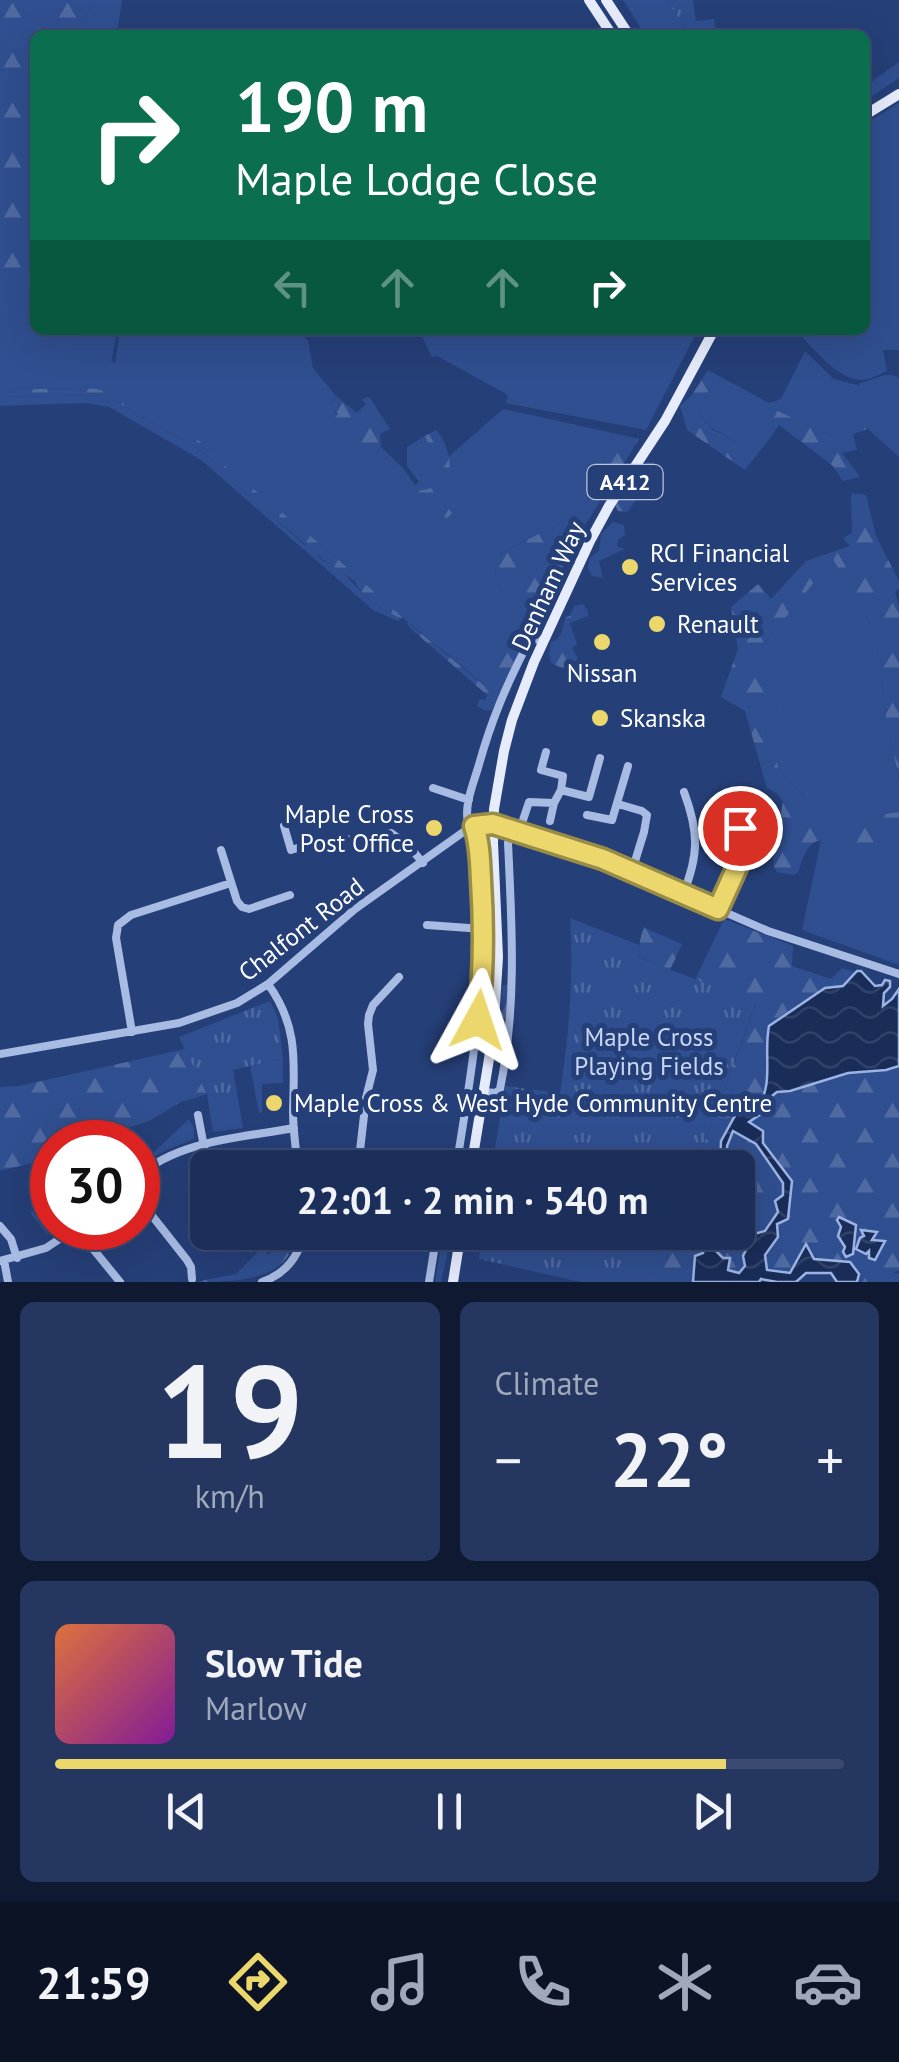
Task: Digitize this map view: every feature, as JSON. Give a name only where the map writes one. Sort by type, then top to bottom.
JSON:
[{"type":"main road","points":[[590,0],[609,30]]},
{"type":"main road","points":[[606,0],[626,30]]},
{"type":"main road","points":[[870,112],[899,94]]},
{"type":"main road","name":"Denham Way","points":[[493,824],[504,751],[528,674],[591,539],[711,335]]},
{"type":"main road","name":"A412","points":[[474,1150],[493,1031],[498,958],[493,824]]},
{"type":"main road","points":[[453,1282],[457,1250]]},
{"type":"street","points":[[459,1150],[481,996],[483,928],[479,850],[467,820],[469,800],[494,713],[506,687],[527,645],[532,640],[544,639]]},
{"type":"street","points":[[546,752],[541,770],[563,776],[550,821]]},
{"type":"street","points":[[561,790],[589,797],[600,758]]},
{"type":"street","points":[[586,816],[609,822],[614,818],[628,766]]},
{"type":"street","points":[[434,788],[469,800]]},
{"type":"street","points":[[682,894],[696,845],[693,815],[684,792]]},
{"type":"street","points":[[484,1092],[496,1093],[500,1089],[509,1037],[513,979],[508,843],[530,802],[554,804]]},
{"type":"street","points":[[618,804],[647,815],[632,871]]},
{"type":"street","points":[[472,827],[493,824],[603,859],[784,937],[899,974]]},
{"type":"street","points":[[284,826],[291,850],[324,840],[369,839],[391,833],[423,863]]},
{"type":"street","points":[[718,909],[738,865],[738,831],[743,827],[766,826]]},
{"type":"street","name":"Chalfont Road","points":[[0,1054],[179,1024],[222,1010],[268,984],[342,919],[472,827]]},
{"type":"street","points":[[222,850],[238,904],[244,908],[290,895]]},
{"type":"street","points":[[132,1032],[116,938],[121,921],[131,914],[231,884]]},
{"type":"street","points":[[279,899],[282,910]]},
{"type":"street","points":[[240,923],[244,908]]},
{"type":"street","points":[[427,925],[483,928]]},
{"type":"street","points":[[360,1150],[373,1070],[369,1015],[373,1004],[399,977]]},
{"type":"street","points":[[268,984],[283,1006],[292,1044],[296,1150]]},
{"type":"street","points":[[466,1106],[481,1109]]},
{"type":"street","points":[[198,1114],[205,1150]]},
{"type":"street","points":[[160,1159],[204,1144],[294,1128]]},
{"type":"street","points":[[160,1225],[188,1260],[192,1279]]},
{"type":"street","points":[[0,1226],[12,1239],[16,1258]]},
{"type":"street","points":[[8,1282],[2,1261],[40,1250]]},
{"type":"street","points":[[94,1250],[120,1282]]},
{"type":"street","points":[[262,1282],[287,1267],[298,1250]]},
{"type":"street","points":[[429,1282],[434,1250]]},
{"type":"green space","points":[[0,0],[90,0],[85,30],[30,30],[30,281],[0,274]]},
{"type":"green space","points":[[90,0],[122,0],[118,30],[85,30]]},
{"type":"green space","points":[[623,0],[666,0],[687,30],[642,30]]},
{"type":"green space","points":[[666,0],[693,0],[696,21],[714,19],[715,30],[687,30]]},
{"type":"green space","points":[[899,62],[899,78],[870,98],[870,82]]},
{"type":"green space","points":[[899,103],[899,350],[883,350],[887,371],[858,380],[831,366],[801,335],[870,335],[870,121]]},
{"type":"green space","points":[[0,274],[30,281],[30,335],[116,335],[106,392],[83,388],[0,390]]},
{"type":"green space","points":[[119,335],[307,335],[304,338],[308,340],[313,368],[336,396],[330,405],[369,460],[381,447],[415,485],[419,482],[407,466],[407,447],[425,436],[438,466],[503,409],[613,433],[584,511],[493,557],[498,585],[532,631],[509,646],[487,687],[227,469],[216,450],[206,451],[200,442],[111,391]]},
{"type":"green space","points":[[421,335],[695,335],[646,430],[506,403],[508,395],[437,356],[432,357]]},
{"type":"green space","points":[[805,351],[834,379],[860,386],[859,383],[886,375],[899,379],[899,428],[881,422],[866,423],[836,438],[769,408],[757,426],[770,438],[745,470],[736,442],[712,428],[699,414],[705,395],[715,383],[708,370],[769,403],[781,399]]},
{"type":"green space","points":[[111,362],[115,363],[112,391],[201,442],[206,451],[216,450],[222,455],[223,464],[403,618],[374,603],[355,581],[264,513],[200,450],[105,395],[0,397],[0,390],[83,388],[105,392]]},
{"type":"green space","points":[[708,370],[715,383],[705,395],[699,414],[712,429],[736,442],[745,470],[687,430],[680,406]]},
{"type":"green space","points":[[105,395],[200,450],[264,513],[340,570],[369,600],[401,619],[373,610],[201,460],[109,407],[86,403],[0,406],[0,397]]},
{"type":"green space","points":[[336,396],[357,413],[366,404],[362,400],[370,398],[390,429],[380,434],[381,447],[369,460],[331,423],[338,414],[330,406]]},
{"type":"green space","points":[[875,404],[888,422],[899,428],[899,457],[868,429],[853,434],[857,450],[842,453],[860,477],[843,481],[833,466],[779,425],[770,438],[757,426],[761,414],[769,407],[836,438],[860,423]]},
{"type":"green space","points":[[436,430],[447,450],[450,473],[438,467],[425,436]]},
{"type":"green space","points":[[613,433],[639,439],[577,538],[532,631],[498,585],[493,557],[584,511]]},
{"type":"green space","points":[[646,463],[657,466],[656,479],[643,487],[627,512],[618,511],[615,505],[622,494]]},
{"type":"green space","points":[[431,488],[452,513],[440,527],[416,500],[419,491]]},
{"type":"green space","points":[[851,493],[866,495],[876,536],[899,581],[895,592],[899,606],[899,779],[886,720],[881,664],[870,624],[833,559],[760,649],[780,708],[762,722],[779,769],[804,797],[813,824],[899,812],[899,850],[817,841],[794,875],[777,872],[774,867],[783,801],[767,788],[745,711],[721,697],[738,649],[731,607],[758,584],[771,599],[806,561],[850,546],[843,538],[852,533]]},
{"type":"green space","points":[[613,522],[624,525],[625,535],[617,546],[625,549],[599,561],[603,578],[592,576],[590,558],[599,551],[601,534]]},
{"type":"green space","points":[[833,558],[870,624],[881,664],[886,720],[899,781],[899,812],[813,825],[804,797],[779,769],[762,722],[760,649]]},
{"type":"green space","points":[[583,604],[588,616],[570,623],[577,644],[572,648],[583,668],[571,672],[551,663],[551,642],[560,636],[574,606]]},
{"type":"green space","points":[[406,621],[486,687],[507,647],[517,638],[523,643],[492,710],[477,706],[487,695]]},
{"type":"green space","points":[[821,840],[899,850],[899,965],[802,930]]},
{"type":"green space","name":"Maple Cross Playing Fields","points":[[570,918],[639,945],[638,957],[756,1003],[701,1150],[495,1150],[505,1086],[560,1093],[571,962]]},
{"type":"green space","points":[[724,919],[793,946],[792,966],[831,979],[842,968],[856,972],[843,986],[825,988],[778,1018],[766,1043],[770,1068],[761,1102],[721,1141],[721,1150],[701,1150],[756,1004],[695,980]]},
{"type":"green space","points":[[643,927],[682,944],[670,970],[637,956]]},
{"type":"green space","points":[[509,984],[500,1063],[494,1062],[502,986]]},
{"type":"green space","points":[[270,1001],[278,1018],[283,1058],[233,1070],[243,1128],[213,1132],[207,1094],[179,1037]]},
{"type":"green space","points":[[185,1049],[207,1094],[181,1102],[151,1120],[30,1120],[30,1164],[0,1171],[0,1087]]},
{"type":"green space","points":[[283,1058],[283,1083],[262,1084],[259,1113],[250,1066]]},
{"type":"green space","points":[[899,1066],[899,1271],[892,1272],[899,1274],[899,1282],[857,1282],[859,1274],[850,1262],[790,1274],[767,1270],[765,1255],[778,1237],[777,1223],[792,1181],[748,1122],[767,1110],[768,1099],[777,1092],[848,1073]]},
{"type":"green space","points":[[189,1119],[194,1139],[160,1153],[160,1146]]},
{"type":"green space","points":[[734,1130],[756,1144],[783,1183],[778,1212],[765,1231],[755,1234],[755,1150],[727,1150]]},
{"type":"green space","points":[[260,1250],[268,1255],[274,1250],[288,1250],[262,1269],[231,1279]]},
{"type":"green space","points":[[281,1250],[291,1250],[280,1265],[259,1276],[195,1282],[252,1271]]},
{"type":"green space","points":[[440,1250],[448,1250],[441,1282],[435,1282]]},
{"type":"green space","points":[[480,1250],[664,1250],[651,1282],[581,1282],[479,1259]]},
{"type":"green space","points":[[664,1250],[704,1250],[695,1256],[693,1282],[651,1282]]},
{"type":"green space","points":[[715,1250],[750,1250],[739,1273],[727,1270]]},
{"type":"water","points":[[857,971],[875,986],[890,981],[883,1006],[899,989],[899,1066],[848,1073],[777,1092],[768,1099],[767,1110],[749,1122],[763,1131],[763,1143],[792,1181],[788,1219],[777,1224],[778,1237],[765,1255],[767,1270],[790,1273],[806,1244],[814,1259],[850,1262],[859,1274],[857,1282],[837,1282],[831,1273],[806,1273],[796,1282],[693,1282],[695,1256],[704,1250],[715,1250],[723,1258],[730,1258],[728,1270],[739,1273],[745,1266],[746,1250],[755,1250],[755,1234],[765,1231],[778,1212],[775,1201],[783,1195],[783,1183],[756,1144],[733,1131],[727,1150],[721,1150],[721,1141],[737,1112],[756,1110],[762,1100],[767,1080],[769,1026],[825,988],[843,986]]},
{"type":"water","points":[[839,1217],[856,1225],[853,1254],[846,1257],[838,1236]]},
{"type":"water","points":[[861,1230],[877,1232],[872,1240],[885,1241],[875,1260],[869,1258],[869,1251],[866,1254],[856,1249],[864,1236]]},
{"type":"place","name":"RCI Financial Services","points":[[630,567]]},
{"type":"place","name":"Renault","points":[[657,624]]},
{"type":"place","name":"Nissan","points":[[602,642]]},
{"type":"place","name":"Skanska","points":[[600,718]]},
{"type":"place","name":"Maple Cross Post Office","points":[[434,828]]},
{"type":"place","name":"Maple Cross & West Hyde Community Centre","points":[[274,1103]]},
{"type":"route","points":[[478,1020],[483,928],[474,826],[493,824],[603,859],[718,909],[738,865],[740,828]]}]
